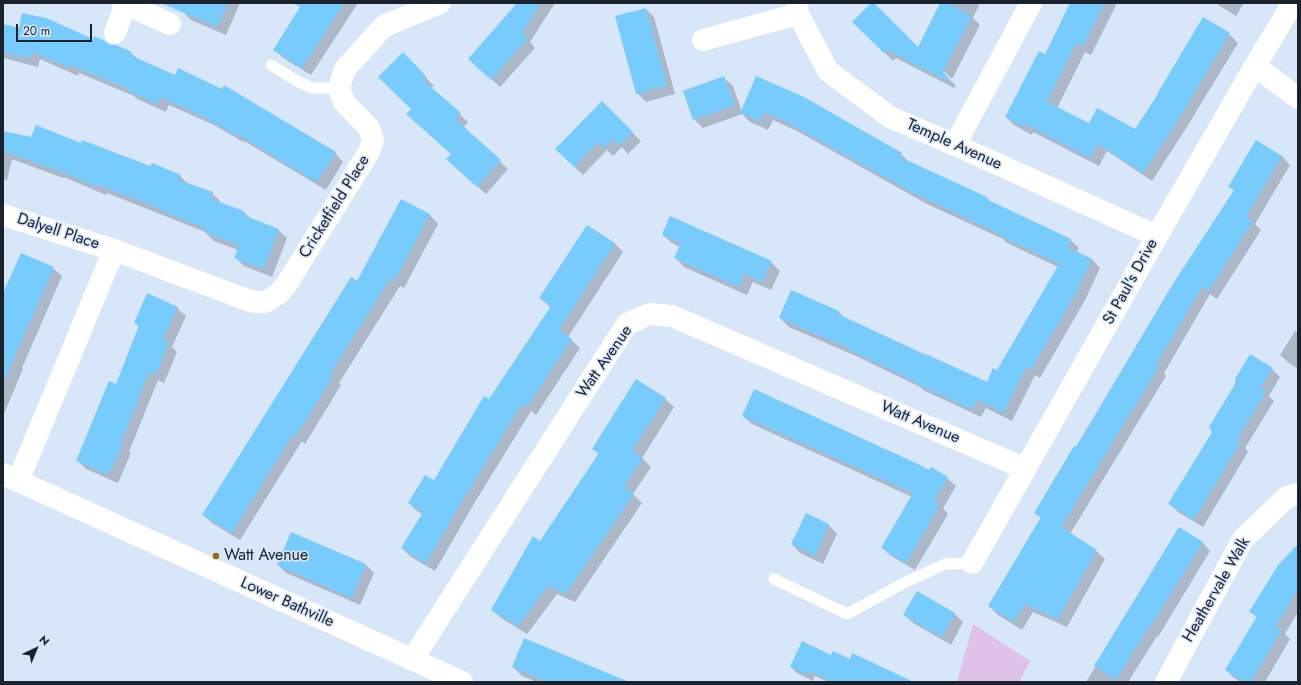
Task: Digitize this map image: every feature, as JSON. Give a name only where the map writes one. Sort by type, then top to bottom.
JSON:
[{"type":"street","points":[[115,33],[125,3],[170,24]]},
{"type":"street","points":[[339,88],[345,69],[384,26],[440,3]]},
{"type":"street","points":[[955,145],[1031,3]]},
{"type":"street","name":"St Paul's Drive","points":[[972,563],[1157,236],[1293,3]]},
{"type":"street","points":[[703,40],[798,9]]},
{"type":"street","name":"Temple Avenue","points":[[798,9],[828,72],[890,117],[1157,236]]},
{"type":"street","points":[[1255,66],[1298,98]]},
{"type":"street","name":"Cricketfield Place","points":[[114,250],[250,301],[265,302],[278,294],[294,273],[369,152],[373,140],[369,128],[344,102],[339,88]]},
{"type":"street","name":"Dalyell Place","points":[[3,215],[114,250]]},
{"type":"street","points":[[10,477],[114,250]]},
{"type":"street","name":"Watt Avenue","points":[[412,660],[628,324],[649,314],[672,316],[1026,469]]},
{"type":"street","name":"Lower Bathville","points":[[10,477],[462,682]]},
{"type":"street","name":"Heathervale Walk","points":[[1166,682],[1243,539],[1287,497],[1298,494]]},
{"type":"lane","points":[[271,65],[297,81],[312,88],[339,88]]},
{"type":"lane","points":[[774,579],[847,614],[904,583],[945,564],[972,563]]},
{"type":"shaded area","points":[[973,624],[1030,661],[1019,682],[957,682]]},
{"type":"building","points":[[161,3],[228,3],[217,27]]},
{"type":"building","points":[[293,3],[344,3],[302,68],[273,50],[300,7]]},
{"type":"building","points":[[517,3],[541,3],[522,33],[528,38],[491,80],[468,59]]},
{"type":"building","points":[[871,3],[874,3],[918,47],[940,3],[948,3],[972,16],[943,72],[948,77],[945,80],[887,50],[884,53],[852,22]]},
{"type":"building","points":[[1070,3],[1105,3],[1083,47],[1076,44],[1047,102],[1089,123],[1097,108],[1135,129],[1158,94],[1203,17],[1230,33],[1177,122],[1143,173],[1098,144],[1090,158],[1025,124],[1023,127],[1005,117],[1039,51],[1045,54]]},
{"type":"building","points":[[646,8],[667,85],[636,94],[615,16]]},
{"type":"building","points":[[22,13],[46,18],[93,39],[94,36],[110,45],[116,45],[132,52],[130,55],[175,75],[178,68],[222,89],[224,85],[336,152],[317,182],[235,133],[234,135],[204,117],[160,97],[158,104],[127,91],[128,89],[70,65],[69,68],[32,52],[30,59],[3,52],[3,24],[19,28]]},
{"type":"building","points":[[403,52],[426,76],[423,80],[461,113],[455,119],[501,160],[477,187],[446,159],[451,154],[406,114],[411,109],[378,77]]},
{"type":"building","points":[[724,76],[735,105],[693,120],[683,91]]},
{"type":"building","points":[[756,76],[802,96],[902,153],[900,157],[987,197],[986,199],[1071,239],[1067,247],[1092,259],[1077,291],[1031,370],[1026,367],[1004,413],[977,400],[973,410],[913,382],[914,381],[848,348],[779,318],[791,290],[839,311],[838,314],[987,382],[993,368],[997,370],[1059,264],[997,234],[998,233],[917,195],[788,123],[764,112],[760,122],[740,113]]},
{"type":"building","points":[[602,101],[633,132],[619,146],[613,140],[604,148],[598,142],[574,167],[555,149]]},
{"type":"building","points":[[36,125],[81,143],[82,140],[150,166],[152,163],[181,175],[179,180],[213,192],[211,199],[244,211],[243,215],[279,229],[264,269],[234,258],[239,245],[204,232],[206,228],[173,216],[144,202],[98,185],[97,187],[55,169],[3,151],[3,131],[31,137]]},
{"type":"building","points":[[1256,140],[1282,156],[1246,217],[1253,221],[1209,291],[1202,287],[1156,365],[1159,367],[1061,527],[1097,550],[1058,619],[1024,604],[1014,622],[988,606],[1041,517],[1034,513],[1074,446],[1076,447],[1171,287],[1234,190],[1228,187]]},
{"type":"building","points":[[401,199],[430,214],[395,280],[391,278],[330,374],[333,376],[296,436],[293,434],[232,533],[202,515],[351,277],[357,281]]},
{"type":"building","points":[[670,216],[772,261],[762,282],[744,274],[739,287],[674,258],[681,243],[662,235]]},
{"type":"building","points":[[587,225],[615,243],[559,330],[572,339],[527,407],[522,404],[426,563],[401,548],[423,512],[408,503],[425,475],[434,480],[484,396],[489,399],[551,306],[539,298]]},
{"type":"building","points":[[21,253],[54,267],[3,383],[3,293]]},
{"type":"building","points":[[147,293],[178,307],[163,340],[169,342],[156,375],[149,372],[121,443],[123,444],[109,475],[76,461],[109,381],[116,384],[139,325],[134,323]]},
{"type":"building","points":[[1250,354],[1273,368],[1260,388],[1266,391],[1237,440],[1241,442],[1194,520],[1168,504],[1212,432],[1209,427],[1235,384],[1235,379]]},
{"type":"building","points":[[636,379],[666,398],[632,451],[643,458],[624,487],[634,494],[566,594],[548,586],[518,626],[491,610],[533,536],[540,541],[599,453],[592,449]]},
{"type":"building","points":[[754,389],[929,470],[931,467],[948,477],[934,501],[940,505],[906,563],[881,548],[913,493],[742,416]]},
{"type":"building","points":[[806,513],[829,524],[815,556],[791,544]]},
{"type":"building","points":[[1179,527],[1203,542],[1116,680],[1094,666]]},
{"type":"building","points":[[291,532],[366,564],[352,598],[277,565]]},
{"type":"building","points":[[1298,544],[1298,589],[1276,626],[1282,630],[1251,682],[1244,682],[1225,670],[1257,616],[1249,612],[1278,565]]},
{"type":"building","points":[[917,591],[955,613],[942,637],[903,615]]},
{"type":"building","points":[[524,638],[629,682],[546,682],[512,667]]},
{"type":"building","points":[[802,641],[831,655],[833,651],[850,659],[852,653],[914,682],[833,682],[809,671],[807,675],[790,667]]},
{"type":"place","name":"Watt Avenue","points":[[216,556]]}]
